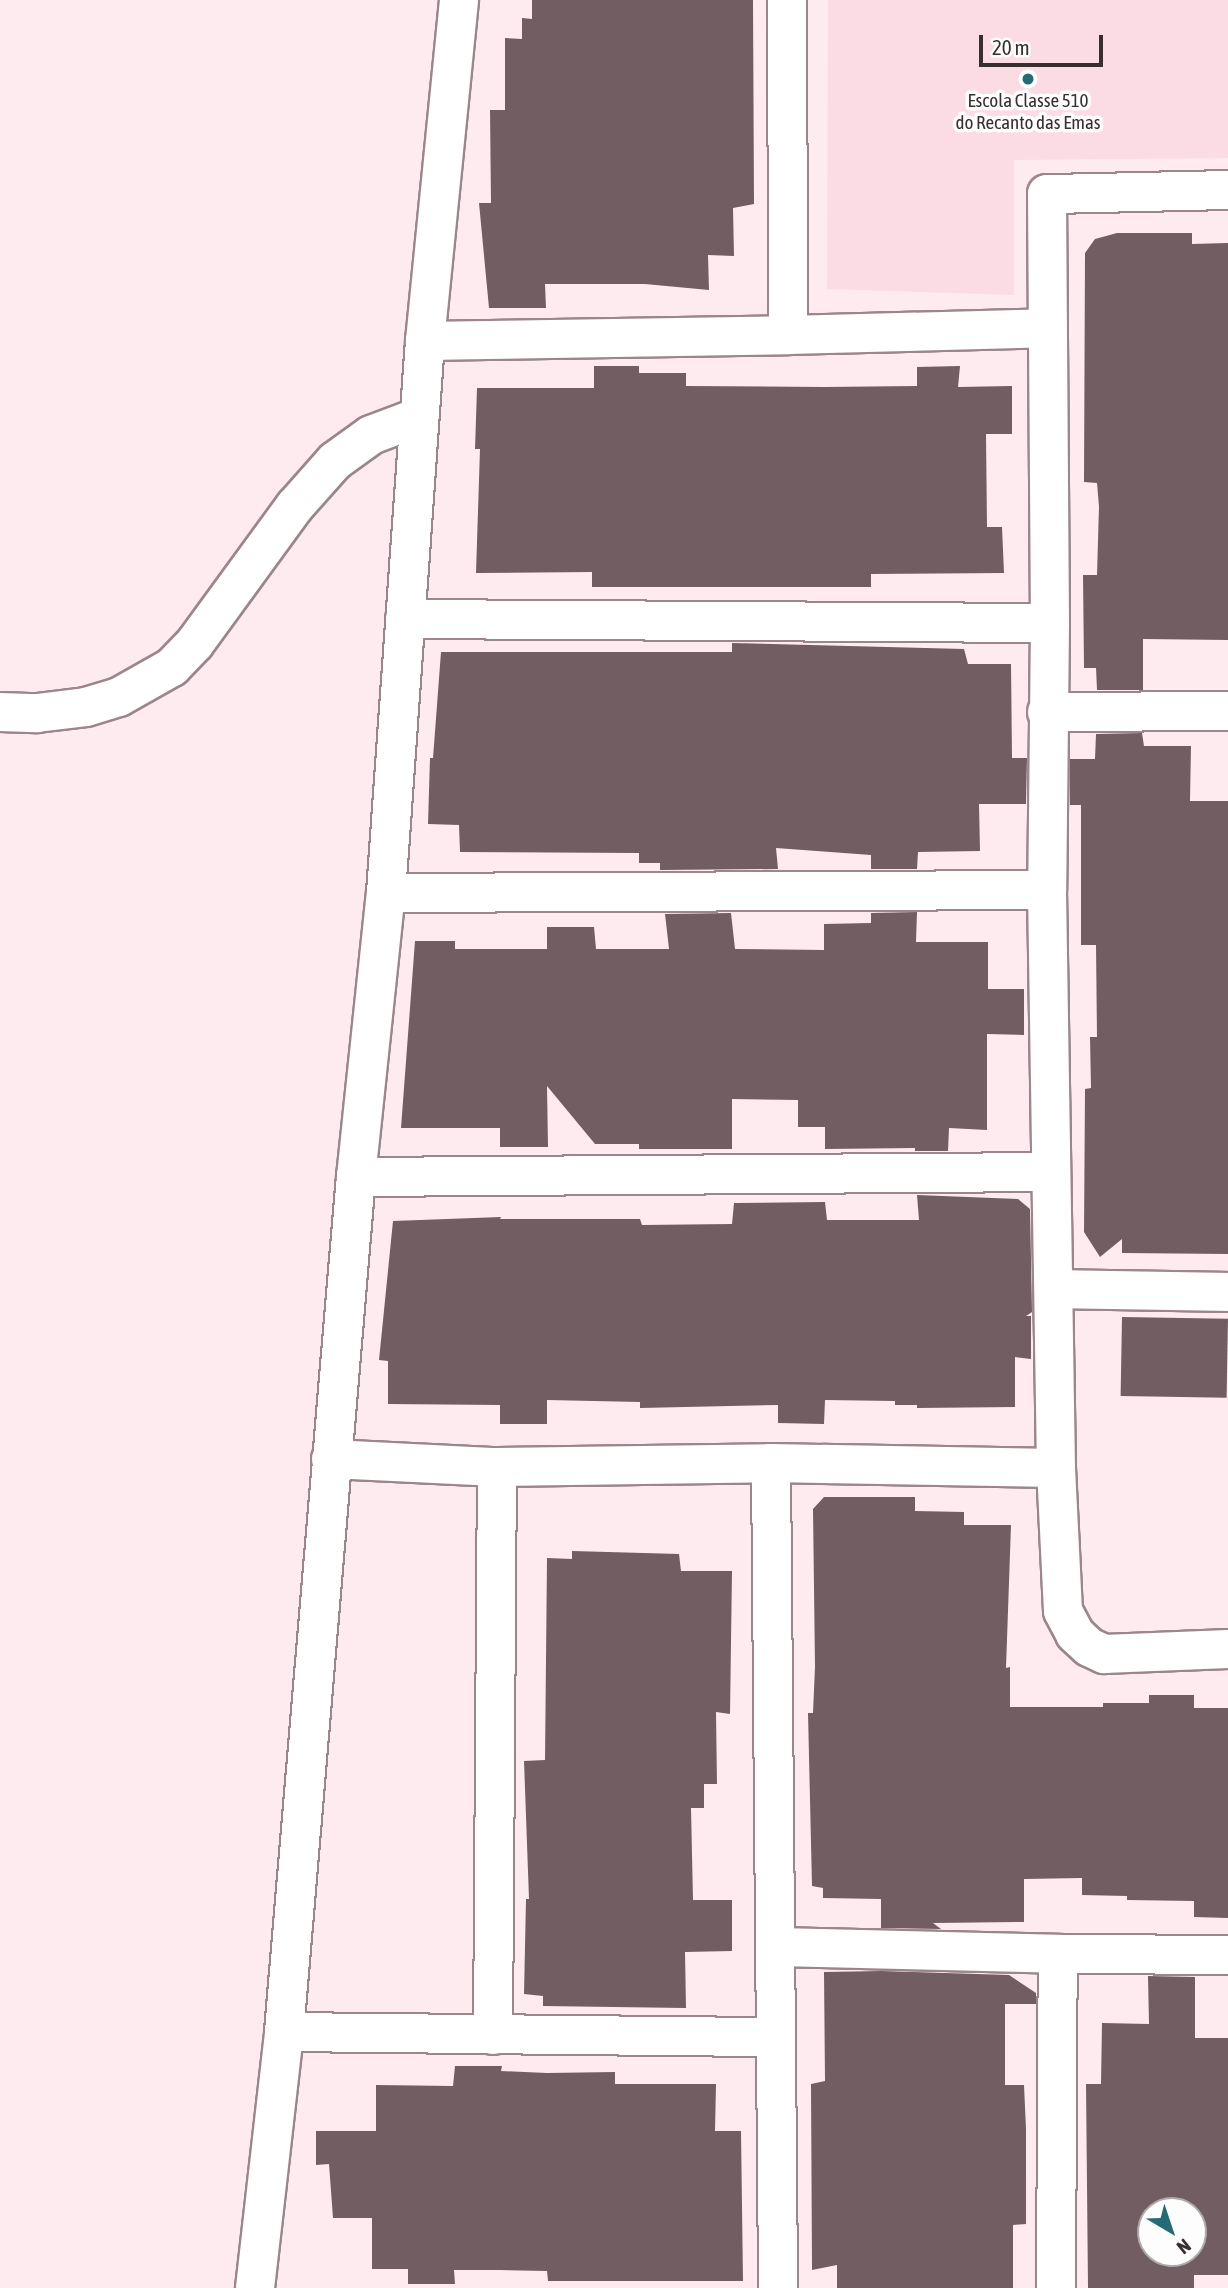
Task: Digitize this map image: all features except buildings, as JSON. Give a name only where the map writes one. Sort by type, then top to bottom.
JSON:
[{"type":"street","points":[[255,2288],[284,2032],[356,1177],[386,893],[425,341],[459,0]]},
{"type":"street","points":[[787,0],[788,335]]},
{"type":"street","points":[[1228,190],[1047,194],[1050,623],[1046,890],[1049,1172],[1054,1289],[1056,1468],[1063,1611],[1075,1634],[1089,1647],[1104,1654],[1228,1649]]},
{"type":"street","points":[[425,341],[1047,328]]},
{"type":"street","points":[[0,712],[37,713],[86,707],[119,697],[173,667],[195,643],[296,506],[335,461],[371,435],[419,417]]},
{"type":"street","points":[[405,619],[1050,623]]},
{"type":"street","points":[[1047,712],[1228,711]]},
{"type":"street","points":[[386,893],[1046,890]]},
{"type":"street","points":[[356,1177],[1049,1172]]},
{"type":"street","points":[[1054,1289],[1228,1292]]},
{"type":"street","points":[[331,1459],[497,1466],[771,1463],[1056,1468]]},
{"type":"street","points":[[771,1463],[778,2288]]},
{"type":"street","points":[[493,2035],[497,1466]]},
{"type":"street","points":[[777,1947],[1228,1955]]},
{"type":"street","points":[[1056,2288],[1058,1954]]},
{"type":"street","points":[[284,2032],[776,2037]]},
{"type":"shaded area","name":"Escola Classe 510 do Recanto das Emas","points":[[828,0],[1228,0],[1228,158],[1014,160],[1014,295],[827,289]]},
{"type":"place","name":"Escola Classe 510 do Recanto das Emas","points":[[1028,79]]}]
